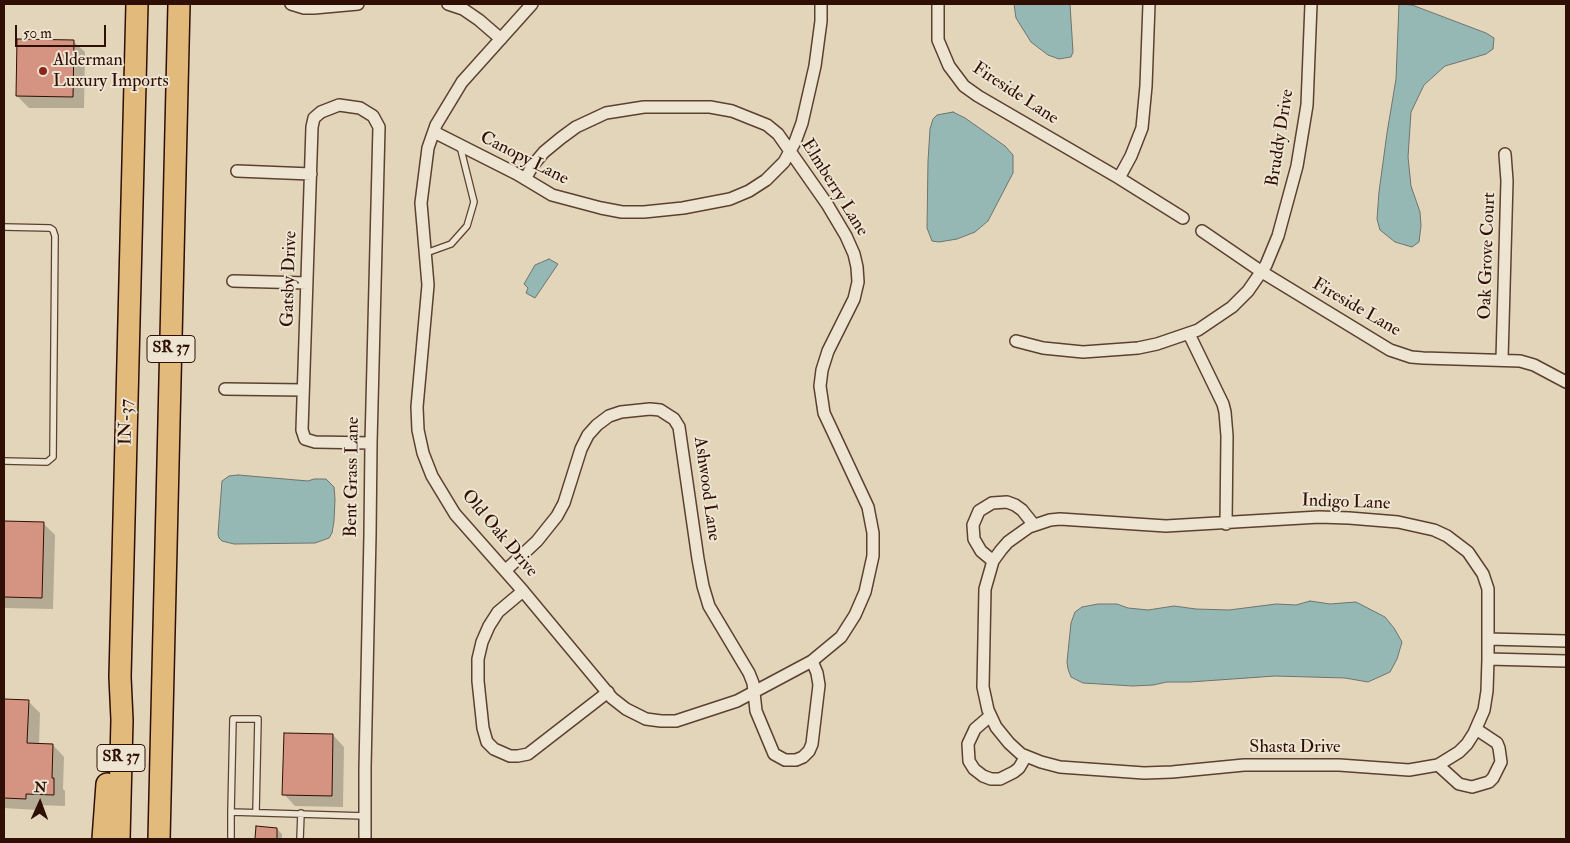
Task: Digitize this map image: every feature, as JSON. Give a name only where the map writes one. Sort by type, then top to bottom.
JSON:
[{"type":"highway","name":"IN-37","points":[[119,839],[122,720],[120,677],[137,4]]},
{"type":"highway","name":"SR 37","points":[[159,839],[179,4]]},
{"type":"highway","points":[[164,665],[171,718],[174,839]]},
{"type":"highway","points":[[103,839],[113,714],[120,677]]},
{"type":"street","points":[[292,4],[304,8],[358,4]]},
{"type":"street","points":[[448,4],[463,9],[479,20],[500,39]]},
{"type":"street","name":"Old Oak Drive","points":[[532,4],[462,82],[434,132],[428,148],[421,203],[426,253],[427,294],[417,407],[418,430],[423,453],[432,476],[455,514],[506,570],[608,692],[626,709],[646,719],[676,721],[737,701],[812,661]]},
{"type":"street","name":"Canopy Lane","points":[[434,132],[526,179],[552,195],[601,208],[622,212],[644,212],[683,208],[730,198],[750,191],[766,180],[784,162],[791,151],[802,123],[815,66],[821,21],[821,4]]},
{"type":"street","name":"Fireside Lane","points":[[938,4],[938,40],[954,74],[964,86],[1183,218]]},
{"type":"street","points":[[1119,178],[1138,141],[1142,128],[1146,86],[1149,4]]},
{"type":"street","name":"Bruddy Drive","points":[[1016,342],[1064,351],[1106,352],[1157,344],[1189,334],[1214,321],[1248,291],[1266,265],[1278,236],[1297,166],[1307,105],[1312,4]]},
{"type":"street","name":"Gatsby Drive","points":[[371,443],[315,442],[305,439],[302,430],[312,127],[314,118],[321,112],[339,105],[360,108],[373,116]]},
{"type":"street","name":"Elmberry Lane","points":[[526,179],[533,165],[544,152],[560,138],[593,118],[625,108],[710,106],[732,110],[767,125],[778,134],[827,204],[846,236],[858,268],[858,282],[854,299],[828,351],[822,370],[820,386],[824,413],[868,507],[873,533],[873,556],[865,592],[855,615],[841,637],[812,661]]},
{"type":"street","name":"Bent Grass Lane","points":[[365,839],[371,443],[379,152],[379,128],[373,116]]},
{"type":"street","name":"Oak Grove Court","points":[[1502,359],[1507,181],[1505,154]]},
{"type":"street","points":[[237,171],[311,174]]},
{"type":"street","name":"Fireside Lane","points":[[1202,231],[1262,272],[1372,340],[1401,354],[1423,358],[1520,361],[1534,365],[1566,382]]},
{"type":"street","points":[[233,281],[307,283]]},
{"type":"street","points":[[1189,334],[1223,404],[1225,412],[1227,436],[1226,524]]},
{"type":"street","points":[[225,389],[303,390]]},
{"type":"street","name":"Ashwood Lane","points":[[506,570],[537,541],[557,516],[564,503],[581,449],[588,435],[597,425],[609,416],[636,409],[650,408],[660,410],[669,414],[679,427],[703,586],[715,618],[749,672],[753,683],[756,711],[774,754],[785,760],[796,760],[803,757],[809,751],[812,744],[819,685],[817,672],[812,661]]},
{"type":"street","points":[[993,562],[981,551],[974,539],[973,525],[979,511],[992,503],[1006,502],[1022,510],[1034,525]]},
{"type":"street","name":"Indigo Lane","points":[[993,562],[1000,550],[1008,542],[1034,525],[1050,520],[1070,519],[1129,525],[1166,526],[1226,524],[1319,517],[1398,522],[1434,530],[1468,552],[1483,574],[1488,590],[1488,659],[1484,710],[1476,729],[1459,752],[1438,765]]},
{"type":"street","name":"Shasta Drive","points":[[993,562],[987,582],[985,599],[983,687],[990,716],[1002,736],[1026,756],[1060,767],[1144,773],[1244,765],[1339,765],[1410,770],[1438,765]]},
{"type":"street","points":[[523,590],[498,612],[482,642],[478,659],[478,681],[483,728],[487,742],[494,749],[510,756],[528,754],[608,692]]},
{"type":"street","points":[[1488,639],[1566,641]]},
{"type":"street","points":[[1488,659],[1566,661]]},
{"type":"street","points":[[990,716],[975,729],[968,744],[969,761],[974,769],[983,776],[991,779],[1000,779],[1019,768],[1026,756]]},
{"type":"street","points":[[1438,765],[1452,779],[1466,786],[1478,787],[1493,778],[1501,762],[1497,742],[1476,729]]},
{"type":"lane","points":[[426,253],[451,244],[468,226],[474,202],[460,146]]},
{"type":"lane","points":[[4,227],[50,228],[55,236],[53,457],[47,462],[4,462]]},
{"type":"lane","points":[[231,839],[233,719],[258,719],[256,812]]},
{"type":"lane","points":[[231,812],[365,816]]},
{"type":"lane","points":[[300,839],[301,814]]},
{"type":"water","points":[[1014,4],[1070,4],[1073,52],[1071,57],[1059,59],[1048,55],[1031,42],[1016,18]]},
{"type":"water","points":[[1399,4],[1412,5],[1486,33],[1494,38],[1493,49],[1486,54],[1445,66],[1424,85],[1411,112],[1408,157],[1411,186],[1420,212],[1421,226],[1419,242],[1412,247],[1395,242],[1380,230],[1377,219],[1387,133],[1396,79]]},
{"type":"water","points":[[953,112],[965,118],[1005,146],[1013,155],[1013,173],[988,221],[975,232],[957,239],[939,242],[932,241],[927,228],[930,129],[933,119],[937,115]]},
{"type":"water","points":[[549,259],[558,264],[535,298],[526,293],[528,288],[524,284],[535,265]]},
{"type":"water","points":[[238,475],[308,481],[326,479],[334,487],[335,499],[334,521],[329,538],[315,543],[234,544],[222,541],[218,534],[222,481],[229,476]]},
{"type":"water","points":[[1310,601],[1330,604],[1356,602],[1385,617],[1402,642],[1397,659],[1390,672],[1368,682],[1345,678],[1275,676],[1167,682],[1133,686],[1083,683],[1071,677],[1068,669],[1071,623],[1075,612],[1082,607],[1098,604],[1117,604],[1128,608],[1148,610],[1174,606],[1229,610],[1276,604],[1296,605]]},
{"type":"building","points":[[17,39],[74,40],[73,97],[16,96]]},
{"type":"building","points":[[4,521],[44,522],[42,598],[4,597]]},
{"type":"building","points":[[4,699],[29,700],[27,743],[53,744],[52,778],[54,778],[54,795],[26,794],[26,799],[4,798]]},
{"type":"building","points":[[284,733],[333,734],[332,796],[282,795]]},
{"type":"building","points":[[256,826],[277,828],[277,839],[255,839]]},
{"type":"place","name":"Alderman Luxury Imports","points":[[43,71]]}]
